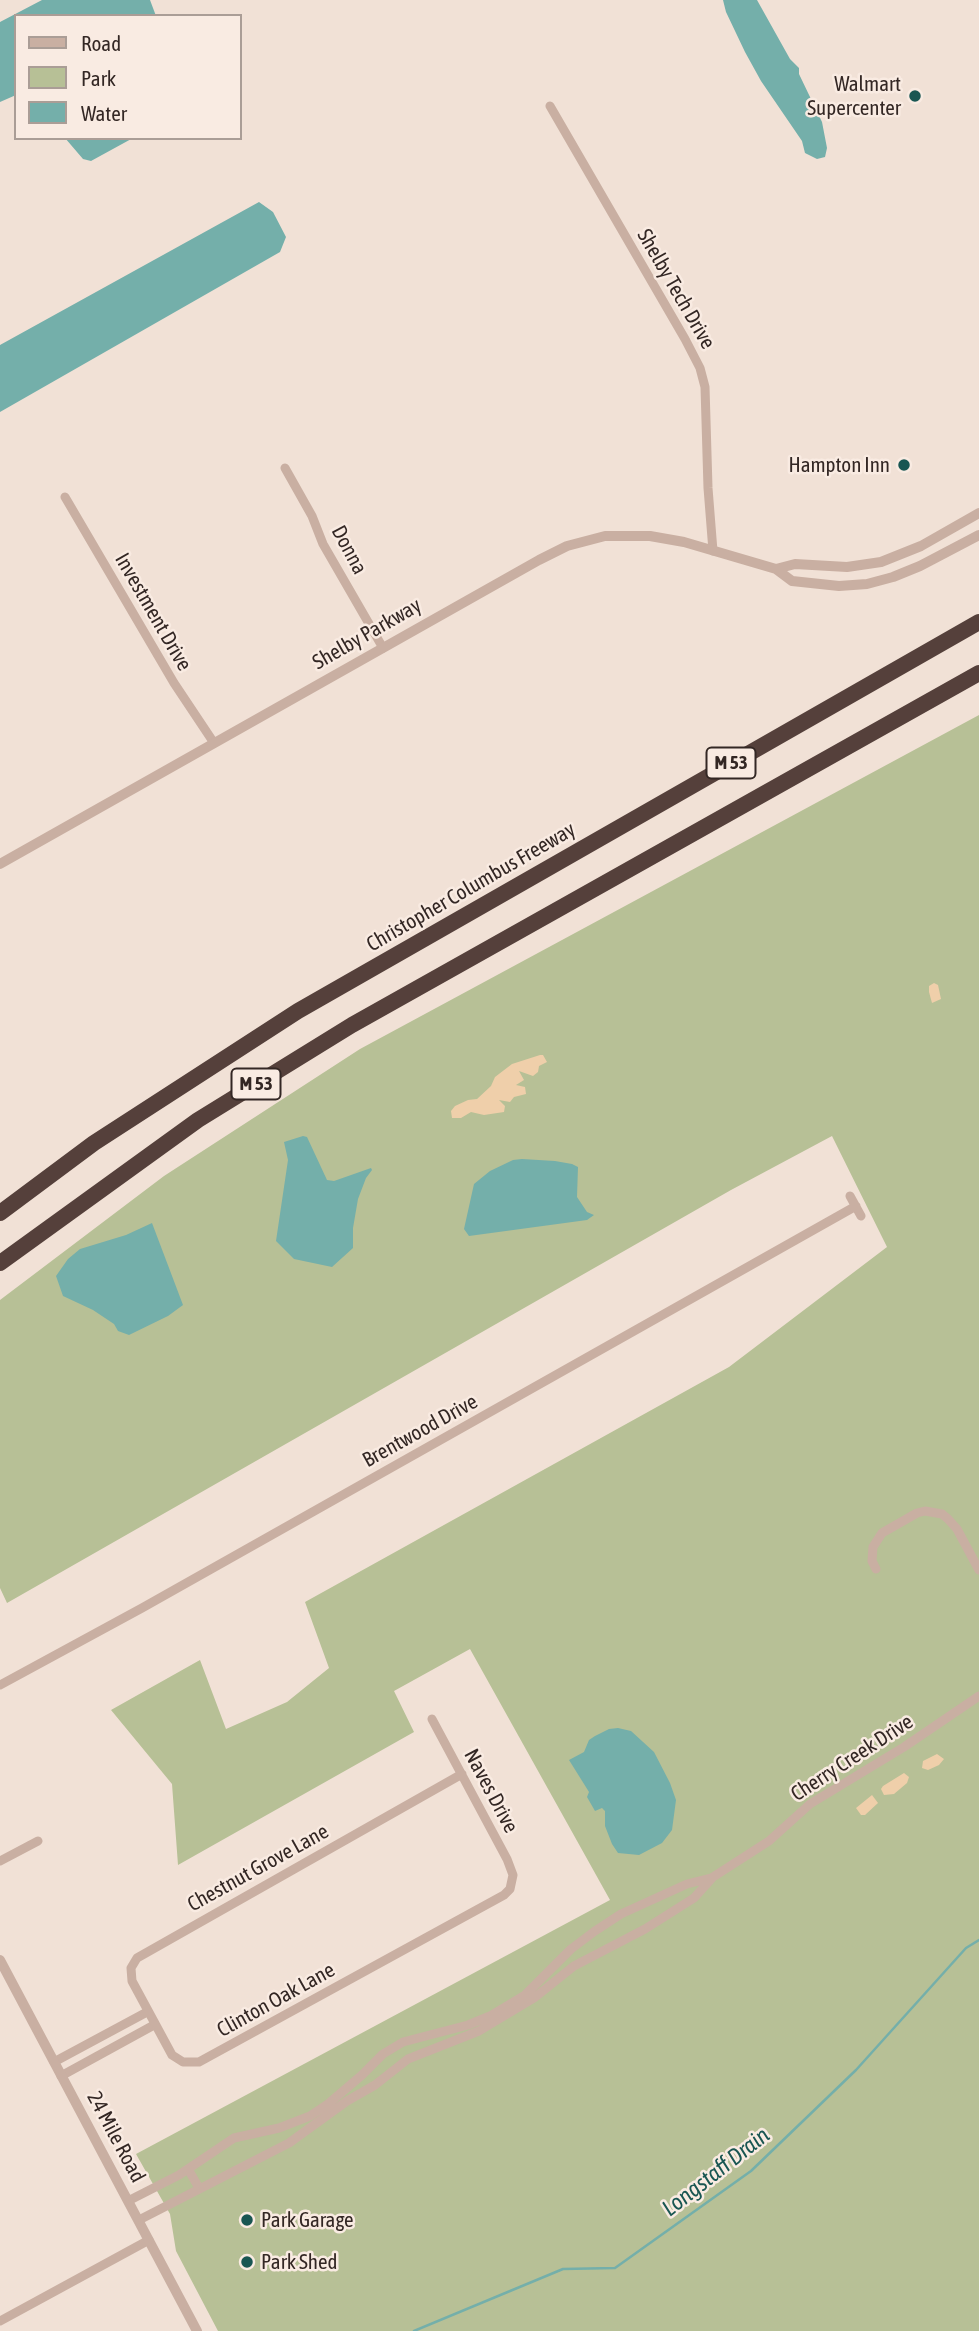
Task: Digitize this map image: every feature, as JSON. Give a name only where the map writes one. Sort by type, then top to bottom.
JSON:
[{"type":"highway","name":"Christopher Columbus Freeway","points":[[0,1213],[94,1143],[298,1011],[979,622]]},
{"type":"highway","name":"M 53","points":[[0,1263],[188,1127],[352,1025],[979,673]]},
{"type":"street","name":"Shelby Tech Drive","points":[[550,106],[700,368],[705,387],[713,551]]},
{"type":"street","name":"Donna","points":[[285,468],[312,516],[323,544],[383,648]]},
{"type":"street","name":"Investment Drive","points":[[65,497],[174,683],[214,743]]},
{"type":"street","name":"Shelby Parkway","points":[[776,569],[795,564],[835,568],[858,566],[899,556],[979,513]]},
{"type":"street","name":"Shelby Parkway","points":[[0,864],[538,559],[579,542],[605,536],[635,534],[664,538],[776,569],[792,582],[853,585],[892,577],[928,562],[979,535]]},
{"type":"street","points":[[892,577],[890,567],[899,556]]},
{"type":"street","points":[[850,1196],[861,1216]]},
{"type":"street","name":"Brentwood Drive","points":[[0,1685],[142,1608],[856,1206]]},
{"type":"street","points":[[876,1569],[872,1560],[873,1546],[882,1533],[925,1511],[942,1514],[957,1529],[979,1570]]},
{"type":"street","name":"Cherry Creek Drive","points":[[128,2201],[188,2169],[234,2138],[279,2128],[327,2110],[375,2085],[408,2059],[479,2031],[574,1966],[645,1929],[694,1898],[713,1877],[769,1841],[810,1804],[979,1696]]},
{"type":"street","name":"Naves Drive","points":[[432,1719],[512,1869],[513,1882]]},
{"type":"street","name":"Chestnut Grove Lane","points":[[154,2025],[135,1989],[131,1974],[133,1963],[141,1954],[461,1774]]},
{"type":"street","points":[[0,1861],[38,1840]]},
{"type":"street","name":"Cherry Creek Drive","points":[[139,2220],[289,2143],[327,2110],[383,2054],[403,2042],[468,2025],[527,1998],[572,1949],[621,1914],[687,1884],[713,1877]]},
{"type":"street","name":"Clinton Oak Lane","points":[[154,2025],[172,2055],[183,2062],[195,2063],[503,1895],[513,1882]]},
{"type":"street","points":[[663,1895],[673,1911]]},
{"type":"street","name":"24 Mile Road","points":[[0,1960],[197,2331]]},
{"type":"street","points":[[54,2062],[147,2012]]},
{"type":"street","points":[[61,2076],[154,2025]]},
{"type":"street","points":[[188,2169],[199,2188]]},
{"type":"street","points":[[0,2321],[149,2240]]},
{"type":"green space","points":[[979,715],[979,2331],[218,2331],[176,2251],[170,2214],[136,2154],[610,1900],[470,1649],[394,1691],[414,1732],[178,1865],[172,1784],[111,1710],[200,1660],[226,1729],[287,1702],[329,1668],[305,1602],[729,1367],[887,1247],[832,1136],[731,1190],[7,1603],[0,1588],[0,1300],[164,1176],[360,1049]]},
{"type":"sand","points":[[934,983],[938,985],[941,999],[932,1003],[929,986]]},
{"type":"sand","points":[[543,1055],[547,1062],[539,1066],[538,1072],[533,1076],[519,1071],[524,1080],[516,1085],[525,1087],[526,1094],[514,1097],[510,1102],[499,1100],[505,1106],[504,1112],[484,1115],[471,1112],[461,1118],[452,1118],[451,1111],[455,1106],[477,1099],[491,1086],[495,1077],[512,1064]]},
{"type":"sand","points":[[937,1754],[944,1759],[939,1765],[928,1770],[922,1768],[923,1761]]},
{"type":"sand","points":[[904,1773],[909,1777],[907,1783],[894,1794],[884,1795],[881,1789],[883,1786]]},
{"type":"sand","points":[[872,1795],[878,1803],[865,1815],[861,1815],[856,1808]]},
{"type":"water","points":[[42,0],[150,0],[155,14],[15,14]]},
{"type":"water","points":[[723,0],[757,0],[790,59],[799,68],[799,74],[822,122],[827,148],[825,157],[817,159],[805,153],[802,141],[761,81],[745,52]]},
{"type":"water","points":[[14,15],[14,96],[0,102],[0,22]]},
{"type":"water","points":[[67,140],[129,140],[91,161],[83,159]]},
{"type":"water","points":[[259,202],[273,212],[286,237],[280,252],[0,412],[0,345]]},
{"type":"water","points":[[307,1137],[327,1180],[334,1181],[371,1168],[372,1170],[358,1199],[353,1248],[332,1267],[294,1259],[276,1241],[288,1160],[284,1142]]},
{"type":"water","points":[[513,1160],[555,1161],[578,1167],[577,1197],[587,1212],[594,1215],[587,1220],[469,1236],[464,1229],[474,1184],[490,1171]]},
{"type":"water","points":[[152,1223],[183,1305],[168,1316],[129,1335],[118,1331],[114,1324],[93,1310],[63,1296],[56,1276],[68,1259],[80,1249],[126,1235]]},
{"type":"water","points":[[618,1728],[631,1731],[654,1752],[676,1800],[672,1830],[662,1843],[639,1855],[618,1853],[605,1826],[605,1811],[602,1808],[595,1811],[587,1797],[589,1792],[569,1760],[584,1752],[589,1740],[595,1736]]},
{"type":"waterway","name":"Longstaff Drain","points":[[414,2331],[563,2269],[615,2268],[751,2171],[856,2070],[966,1948],[979,1940]]},
{"type":"place","name":"Walmart Supercenter","points":[[915,96]]},
{"type":"place","name":"Hampton Inn","points":[[904,465]]},
{"type":"place","name":"Park Garage","points":[[247,2220]]},
{"type":"place","name":"Park Shed","points":[[247,2262]]}]
